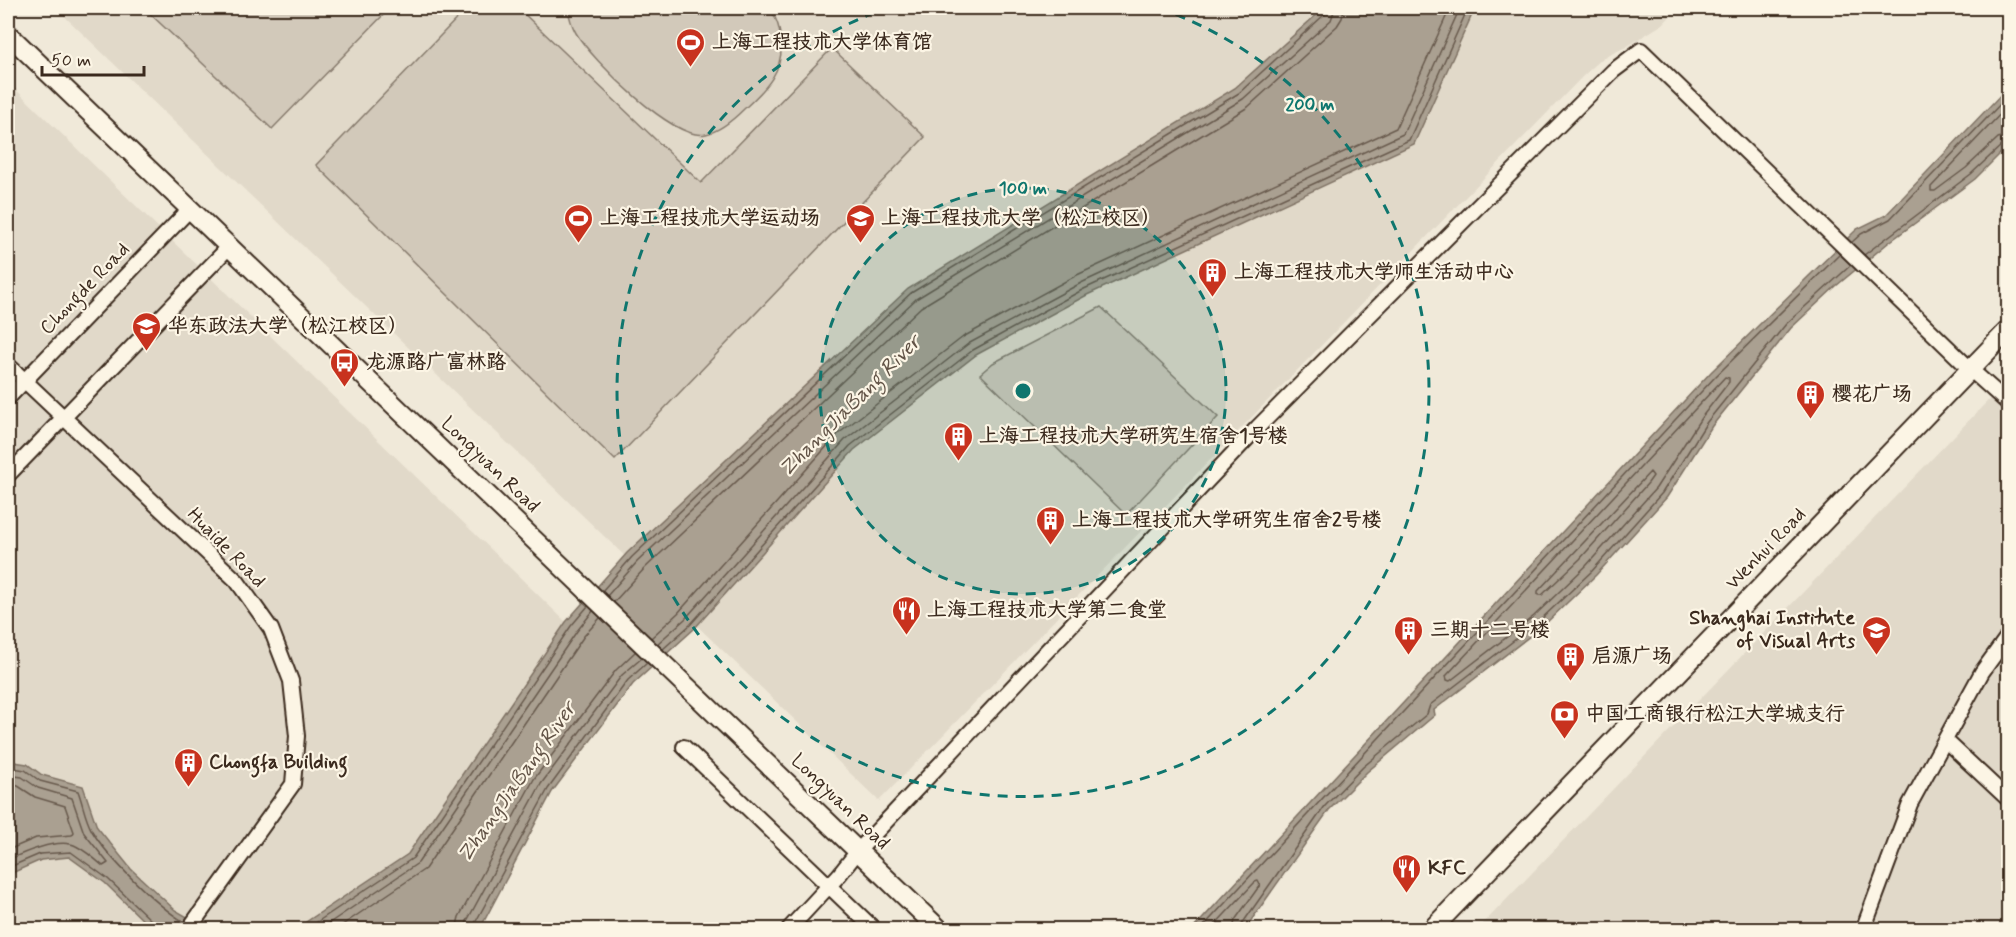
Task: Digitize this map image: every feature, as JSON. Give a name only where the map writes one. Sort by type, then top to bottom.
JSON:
[{"type":"main road","name":"Longyuan Road","points":[[8,34],[940,930]]},
{"type":"main road","name":"Wenhui Road","points":[[1431,930],[2008,330]]},
{"type":"street","points":[[788,930],[858,851],[1258,427],[1605,80],[1641,50],[1870,273],[2008,403]]},
{"type":"street","name":"Chongde Road","points":[[8,398],[190,209]]},
{"type":"street","points":[[8,475],[229,247]]},
{"type":"street","name":"Huaide Road","points":[[8,365],[237,581],[271,629],[291,681],[297,735],[293,784],[208,899],[188,930]]},
{"type":"street","points":[[1863,930],[1910,804],[1982,672],[2008,636]]},
{"type":"street","points":[[1945,740],[2008,800]]},
{"type":"street","points":[[684,747],[875,930]]},
{"type":"shaded area","name":"上海工程技术大学（松江校区）","points":[[56,8],[1678,8],[1663,24],[1603,58],[1583,76],[879,801]]},
{"type":"shaded area","points":[[144,8],[390,8],[272,129]]},
{"type":"shaded area","name":"上海工程技术大学运动场","points":[[467,8],[518,8],[701,183],[832,48],[925,137],[615,460],[316,165]]},
{"type":"shaded area","name":"上海工程技术大学体育馆","points":[[568,8],[768,8],[776,19],[779,31],[780,61],[766,87],[731,121],[706,134],[692,133],[655,113],[616,79],[576,33]]},
{"type":"shaded area","name":"华东政法大学（松江校区）","points":[[8,82],[566,622],[408,854],[294,929],[8,929]]},
{"type":"shaded area","points":[[1101,307],[1218,417],[1126,515],[980,374],[993,363]]},
{"type":"shaded area","name":"Shanghai Institute of Visual Arts","points":[[2008,380],[2008,929],[1478,929]]},
{"type":"water","name":"ZhangJiaBang River","points":[[1324,8],[1475,8],[1414,144],[1087,295],[976,355],[854,450],[694,629],[633,684],[552,792],[482,925],[475,930],[294,930],[408,854],[566,622],[627,553],[908,289],[1235,88]]},
{"type":"water","points":[[2008,87],[2008,146],[1975,179],[1888,243],[1836,286],[1791,328],[1712,426],[1667,497],[1596,575],[1543,626],[1434,710],[1435,715],[1367,772],[1329,810],[1245,929],[1192,930],[1711,372],[1857,229],[1886,215]]},
{"type":"water","points":[[8,761],[27,764],[42,775],[83,786],[97,827],[131,869],[175,910],[208,929],[152,929],[105,883],[69,857],[41,860],[14,872],[8,884]]},
{"type":"place","name":"上海工程技术大学体育馆","points":[[691,68]]},
{"type":"place","name":"上海工程技术大学运动场","points":[[579,244]]},
{"type":"place","name":"上海工程技术大学（松江校区）","points":[[860,244]]},
{"type":"place","name":"上海工程技术大学师生活动中心","points":[[1213,298]]},
{"type":"place","name":"华东政法大学（松江校区）","points":[[147,352]]},
{"type":"place","name":"龙源路广富林路","points":[[345,388]]},
{"type":"place","name":"樱花广场","points":[[1811,420]]},
{"type":"place","name":"上海工程技术大学研究生宿舍1号楼","points":[[958,462]]},
{"type":"place","name":"上海工程技术大学研究生宿舍2号楼","points":[[1051,546]]},
{"type":"place","name":"上海工程技术大学第二食堂","points":[[906,636]]},
{"type":"place","name":"三期十二号楼","points":[[1409,656]]},
{"type":"place","name":"Shanghai Institute of Visual Arts","points":[[1876,656]]},
{"type":"place","name":"启源广场","points":[[1571,682]]},
{"type":"place","name":"中国工商银行松江大学城支行","points":[[1564,740]]},
{"type":"place","name":"Chongfa Building","points":[[188,788]]},
{"type":"place","name":"KFC","points":[[1407,894]]}]
